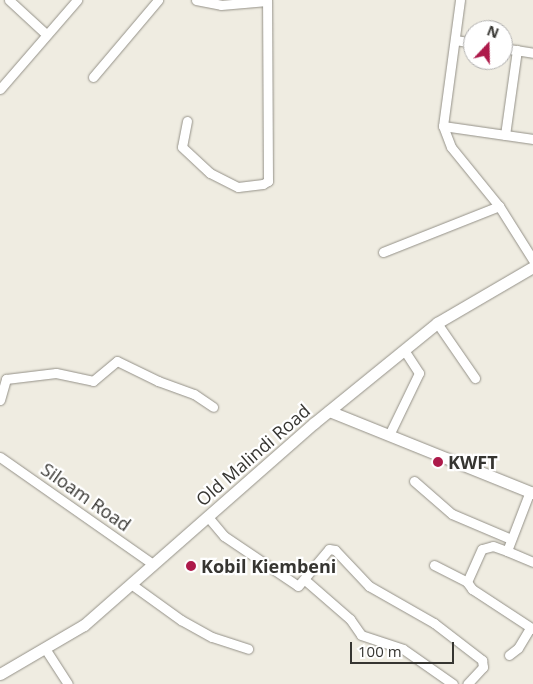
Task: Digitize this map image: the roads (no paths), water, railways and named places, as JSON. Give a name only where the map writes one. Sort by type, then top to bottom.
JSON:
[{"type":"main road","name":"Old Malindi Road","points":[[1,672],[46,650],[84,625],[329,411],[437,323],[533,267]]},
{"type":"main road","points":[[329,411],[532,492]]},
{"type":"street","points":[[8,0],[46,34]]},
{"type":"street","points":[[1,87],[77,0]]},
{"type":"street","points":[[93,78],[158,0]]},
{"type":"street","points":[[187,121],[182,147],[210,173],[238,187],[263,184],[268,181],[267,0],[221,5],[196,0]]},
{"type":"street","points":[[460,0],[443,126],[451,147],[499,206],[533,260]]},
{"type":"street","points":[[454,40],[463,41]]},
{"type":"street","points":[[513,49],[533,53]]},
{"type":"street","points":[[505,134],[517,50]]},
{"type":"street","points":[[443,126],[533,139]]},
{"type":"street","points":[[383,252],[499,206]]},
{"type":"street","points":[[437,323],[475,378]]},
{"type":"street","points":[[389,435],[419,373],[404,350]]},
{"type":"street","points":[[0,400],[6,379],[56,373],[93,381],[118,361],[158,381],[194,394],[213,407]]},
{"type":"street","name":"Siloam Road","points":[[0,457],[152,564]]},
{"type":"street","points":[[414,481],[452,514],[511,540]]},
{"type":"street","points":[[507,551],[532,492]]},
{"type":"street","points":[[208,517],[224,536],[276,568],[294,584],[300,586],[329,550],[335,550],[369,586],[426,618],[482,660],[483,666],[467,684]]},
{"type":"street","points":[[467,582],[482,548],[493,546],[533,562]]},
{"type":"street","points":[[434,565],[467,582],[472,590],[532,629],[518,648],[509,655]]},
{"type":"street","points":[[305,580],[337,606],[361,635],[403,649],[453,684]]},
{"type":"street","points":[[131,584],[185,623],[248,649]]},
{"type":"street","points":[[46,650],[68,684]]},
{"type":"place","name":"KWFT","points":[[438,462]]},
{"type":"place","name":"Kobil Kiembeni","points":[[191,566]]}]
